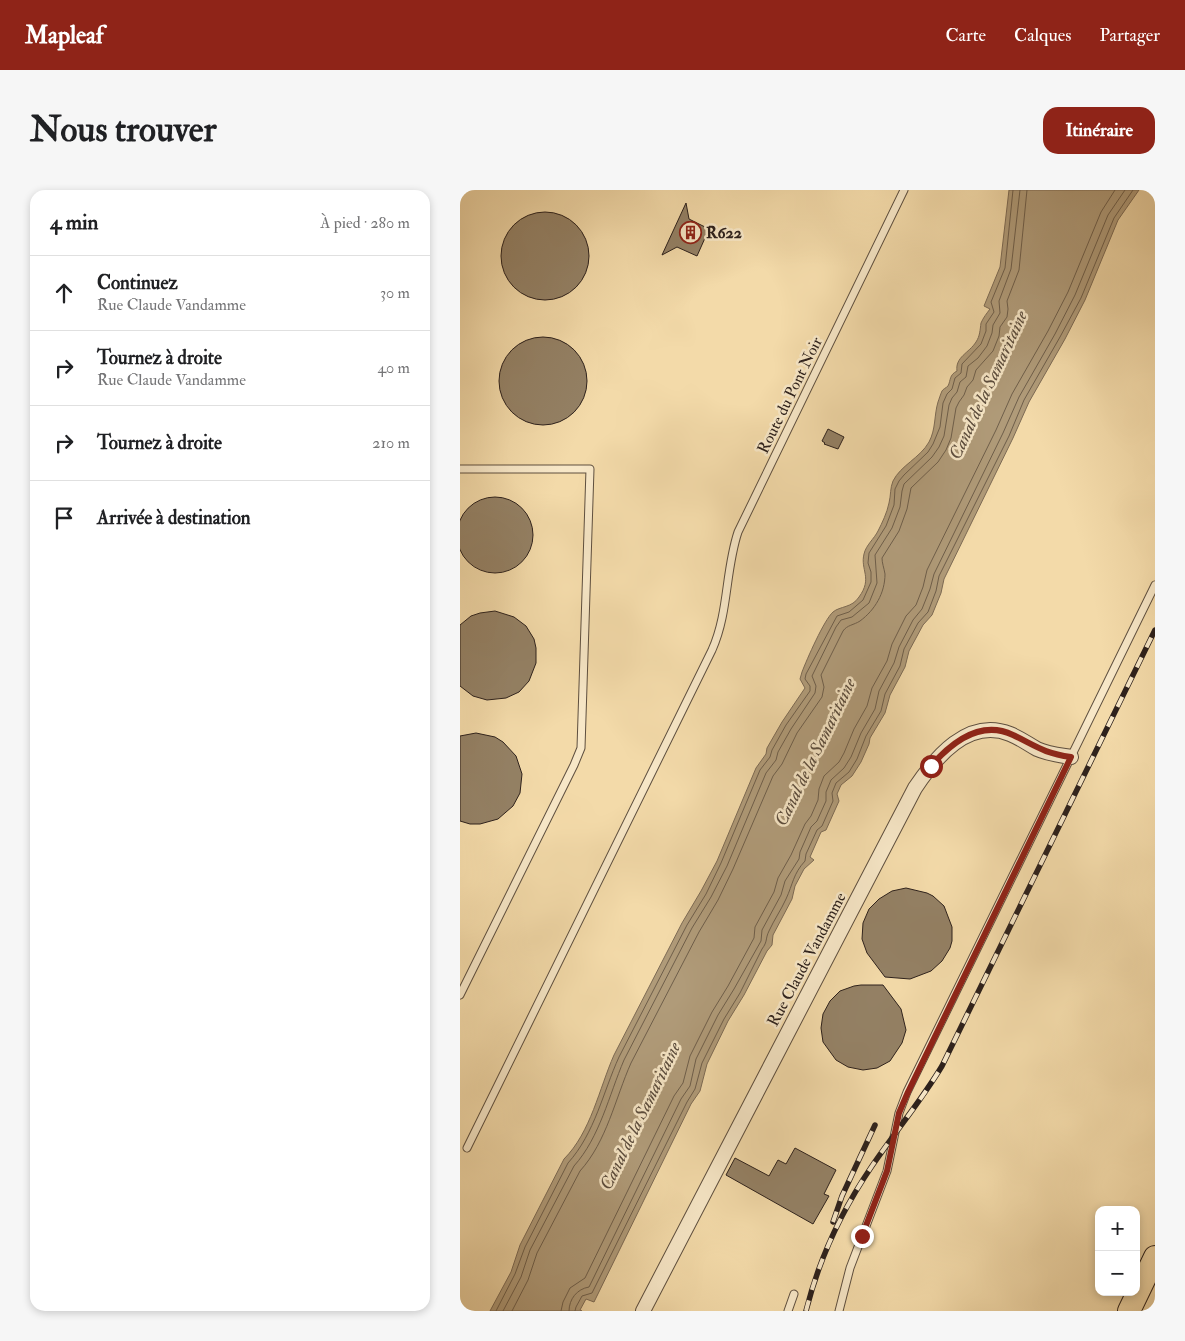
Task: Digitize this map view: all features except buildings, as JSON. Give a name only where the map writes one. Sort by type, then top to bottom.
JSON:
[{"type":"main road","points":[[1128,1311],[1155,1257]]},
{"type":"street","name":"Rue Claude Vandamme","points":[[643,1311],[915,788],[931,766],[948,747],[958,740],[987,730],[1004,732],[1045,752],[1071,757]]},
{"type":"lane","name":"Route du Pont Noir","points":[[467,1148],[712,650],[723,620],[730,560],[738,532],[904,190]]},
{"type":"lane","points":[[460,468],[590,469],[581,748],[460,995]]},
{"type":"lane","points":[[839,1311],[850,1268],[887,1171],[896,1124],[905,1098],[1155,585]]},
{"type":"lane","points":[[788,1311],[794,1294]]},
{"type":"water","name":"Canal de la Samaritaine","points":[[1009,190],[1139,190],[1118,220],[1085,300],[1029,402],[944,579],[941,593],[932,615],[923,625],[909,651],[905,667],[890,695],[885,713],[870,738],[861,762],[852,776],[841,785],[837,794],[839,801],[826,830],[821,832],[810,857],[814,860],[804,869],[795,886],[792,899],[773,935],[772,945],[728,1021],[707,1064],[700,1091],[691,1104],[594,1302],[586,1299],[580,1310],[582,1311],[490,1311],[511,1272],[520,1245],[564,1159],[588,1123],[614,1055],[682,923],[717,861],[756,768],[766,754],[767,748],[782,722],[805,688],[800,679],[821,631],[833,612],[856,601],[863,590],[866,579],[863,565],[864,554],[886,514],[893,481],[896,475],[921,453],[929,442],[942,391],[948,386],[951,376],[957,371],[960,359],[977,340],[981,323],[990,309],[984,306],[1000,267]]},
{"type":"railway","points":[[806,1311],[825,1254],[841,1218],[872,1166],[942,1066],[1155,630]]},
{"type":"railway","points":[[833,1222],[842,1196],[875,1125]]},
{"type":"place","name":"R622","points":[[690,232]]},
{"type":"route","points":[[862,1236],[887,1171],[899,1113],[908,1092],[1071,757],[1045,752],[1012,734],[987,730],[958,740],[948,747],[931,766]]}]
